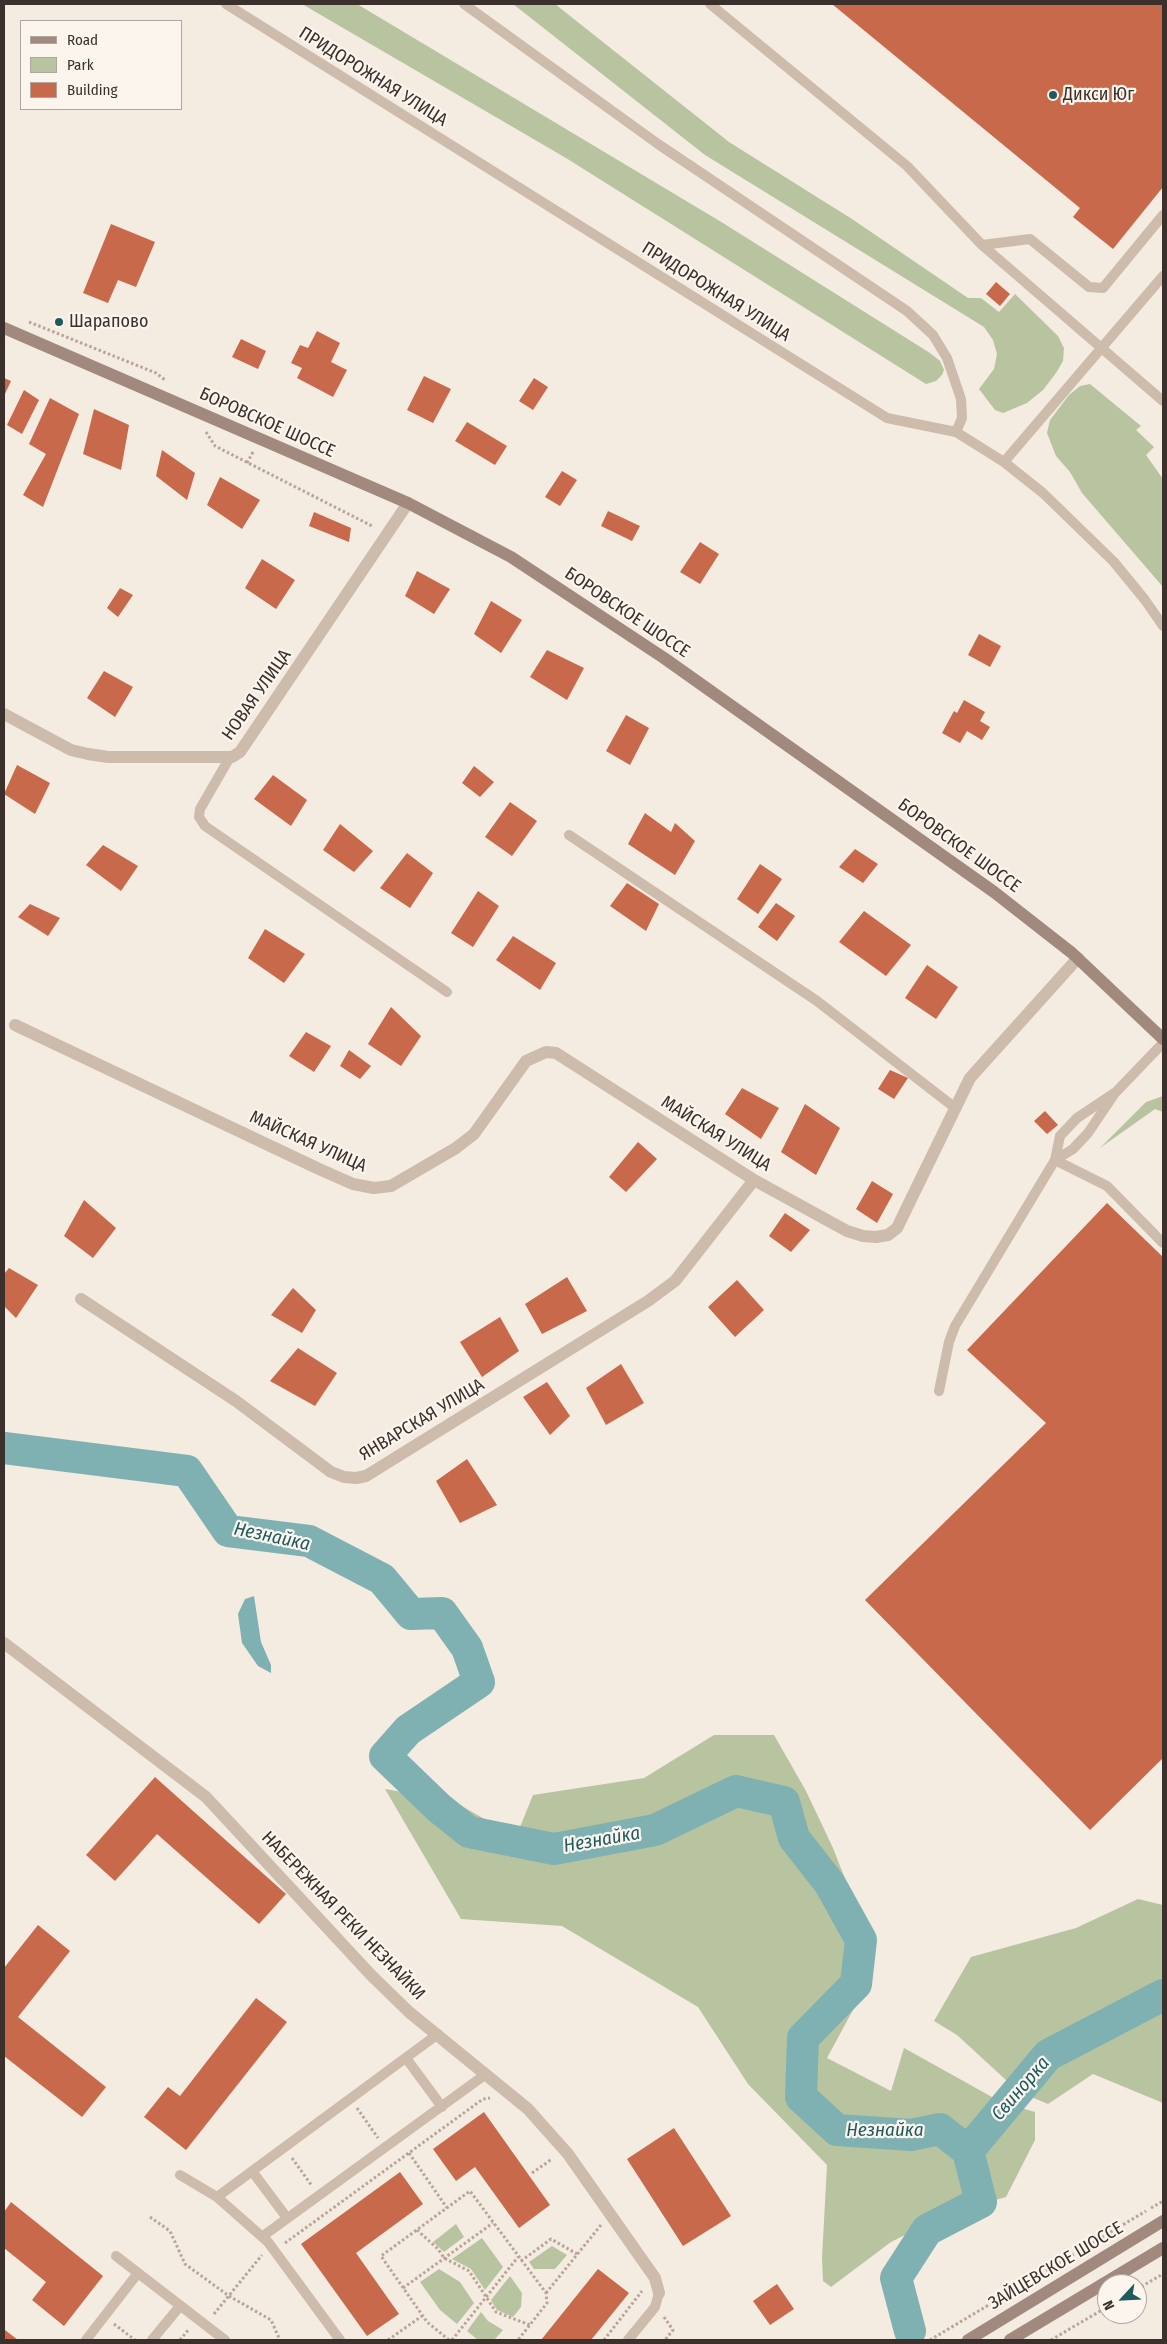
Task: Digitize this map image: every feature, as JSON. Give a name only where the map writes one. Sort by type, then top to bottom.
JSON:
[{"type":"main road","name":"БОРОВСКОЕ ШОССЕ","points":[[4,328],[408,503],[511,557],[664,658],[933,847],[1078,958],[1162,1037]]},
{"type":"main road","name":"ЗАЙЦЕВСКОЕ ШОССЕ","points":[[968,2340],[1163,2221]]},
{"type":"main road","points":[[1010,2340],[1163,2248]]},
{"type":"street","name":"НОВАЯ УЛИЦА","points":[[4,714],[71,750],[88,754],[108,757],[230,757],[240,752],[408,503]]},
{"type":"street","points":[[954,1107],[970,1078],[1078,958]]},
{"type":"street","name":"МАЙСКАЯ УЛИЦА","points":[[15,1025],[319,1169],[353,1184],[367,1187],[391,1186],[456,1148],[474,1134],[526,1061],[546,1052],[556,1053],[754,1180],[847,1231],[863,1236],[888,1235],[897,1228],[954,1107]]},
{"type":"street","name":"ЯНВАРСКАЯ УЛИЦА","points":[[81,1298],[236,1401],[331,1472],[344,1477],[356,1478],[366,1476],[648,1301],[675,1281],[754,1180]]},
{"type":"street","name":"НАБЕРЕЖНАЯ РЕКИ НЕЗНАЙКИ","points":[[4,1643],[206,1797],[371,1975],[409,2012],[528,2109],[568,2154],[655,2278],[659,2293]]},
{"type":"lane","name":"ПРИДОРОЖНАЯ УЛИЦА","points":[[226,4],[887,418],[956,432],[1004,462],[1043,493],[1114,562],[1146,600],[1163,626]]},
{"type":"lane","points":[[464,4],[658,144],[908,311],[933,335],[947,358],[961,399],[962,418],[956,432]]},
{"type":"lane","points":[[710,4],[907,166],[982,245],[1163,401]]},
{"type":"lane","points":[[982,245],[1030,239],[1089,287],[1103,288],[1163,215]]},
{"type":"lane","points":[[1004,462],[1163,276]]},
{"type":"lane","points":[[230,757],[200,809],[199,817],[204,826],[446,992]]},
{"type":"lane","points":[[569,835],[818,1001],[954,1107]]},
{"type":"lane","points":[[1055,1160],[1073,1149],[1088,1133],[1116,1092],[1162,1037]]},
{"type":"lane","points":[[939,1391],[949,1342],[955,1326],[1055,1160],[1058,1143],[1064,1131],[1081,1115],[1116,1092]]},
{"type":"lane","points":[[1055,1160],[1107,1186],[1163,1243]]},
{"type":"lane","points":[[217,2197],[438,2034]]},
{"type":"lane","points":[[406,2058],[442,2107]]},
{"type":"lane","points":[[263,2236],[486,2074]]},
{"type":"lane","points":[[252,2171],[287,2218]]},
{"type":"lane","points":[[180,2175],[217,2197],[263,2236],[340,2340]]},
{"type":"lane","points":[[116,2256],[225,2340]]},
{"type":"lane","points":[[86,2340],[138,2273]]},
{"type":"lane","points":[[628,2340],[655,2307],[659,2293]]},
{"type":"lane","points":[[152,2340],[180,2306]]},
{"type":"path","points":[[204,428],[214,446],[387,534]]},
{"type":"path","points":[[247,463],[255,450]]},
{"type":"path","points":[[285,2243],[483,2099],[489,2098],[496,2103]]},
{"type":"path","points":[[350,2099],[396,2163]]},
{"type":"path","points":[[284,2147],[330,2210]]},
{"type":"path","points":[[548,2151],[558,2166]]},
{"type":"path","points":[[409,2153],[447,2208]]},
{"type":"path","points":[[532,2173],[553,2159]]},
{"type":"path","points":[[518,2257],[451,2340],[427,2322],[381,2256],[470,2191],[546,2293],[547,2304],[518,2340]]},
{"type":"path","points":[[930,2340],[1163,2201]]},
{"type":"path","points":[[150,2217],[170,2231],[185,2264],[229,2296],[271,2320],[280,2340]]},
{"type":"path","points":[[596,2217],[607,2233]]},
{"type":"path","points":[[403,2288],[493,2223]]},
{"type":"path","points":[[546,2293],[601,2225]]},
{"type":"path","points":[[417,2230],[438,2249],[444,2258],[469,2271],[496,2312],[530,2325]]},
{"type":"path","points":[[522,2261],[551,2239],[577,2254]]},
{"type":"path","points":[[205,2325],[271,2245]]},
{"type":"path","points":[[1147,2283],[1163,2274]]},
{"type":"path","points":[[604,2340],[645,2288]]},
{"type":"path","points":[[1051,2340],[1097,2313]]},
{"type":"path","points":[[388,2340],[422,2316]]},
{"type":"green space","points":[[302,4],[357,4],[723,223],[930,353],[940,361],[944,370],[942,375],[936,381],[926,384],[566,158]]},
{"type":"green space","points":[[513,4],[555,4],[729,142],[852,219],[968,298],[981,298],[999,312],[1015,294],[1058,336],[1064,348],[1063,361],[1056,373],[1043,390],[1027,403],[1003,413],[995,410],[979,389],[994,369],[997,354],[993,340],[984,327],[705,155]]},
{"type":"green space","points":[[1090,384],[1141,426],[1136,430],[1154,447],[1146,455],[1163,479],[1163,587],[1082,493],[1070,472],[1056,456],[1047,433],[1050,420],[1069,395],[1080,386]]},
{"type":"green space","points":[[1163,1096],[1163,1112],[1155,1109],[1100,1148],[1146,1102]]},
{"type":"green space","points":[[714,1735],[774,1735],[806,1791],[833,1848],[860,1917],[873,1973],[827,2058],[891,2091],[904,2048],[1001,2102],[1035,2112],[1035,2140],[1006,2197],[944,2215],[891,2242],[831,2287],[823,2281],[822,2258],[827,2165],[748,2084],[698,2007],[562,1926],[461,1919],[385,1789],[453,1801],[516,1837],[533,1795],[644,1778]]},
{"type":"green space","points":[[1138,1899],[1163,1905],[1163,2103],[1093,2074],[1048,2104],[1019,2092],[957,2035],[934,2021],[971,1957],[1076,1928]]},
{"type":"green space","points":[[456,2224],[464,2237],[444,2252],[433,2242]]},
{"type":"green space","points":[[482,2238],[503,2267],[485,2290],[471,2269],[452,2259]]},
{"type":"green space","points":[[552,2246],[567,2255],[555,2269],[534,2269],[529,2262]]},
{"type":"green space","points":[[439,2269],[460,2282],[474,2303],[457,2324],[440,2310],[420,2282]]},
{"type":"green space","points":[[510,2276],[522,2293],[521,2307],[513,2317],[497,2310],[491,2300]]},
{"type":"green space","points":[[481,2312],[488,2321],[503,2330],[495,2339],[478,2340],[467,2331]]},
{"type":"water","points":[[254,1596],[261,1642],[271,1665],[271,1673],[258,1666],[242,1643],[238,1614],[245,1599]]},
{"type":"building","name":"Дикси Юг","points":[[832,4],[1163,4],[1163,187],[1113,249],[1073,217],[1080,208]]},
{"type":"building","points":[[111,224],[155,242],[136,287],[118,280],[108,303],[83,293]]},
{"type":"building","points":[[996,282],[1010,294],[1000,306],[986,294]]},
{"type":"building","points":[[317,331],[340,343],[331,362],[347,370],[333,397],[297,378],[302,368],[291,363],[300,345],[308,348]]},
{"type":"building","points":[[241,339],[266,351],[258,369],[232,357]]},
{"type":"building","points":[[424,376],[451,389],[433,423],[407,410]]},
{"type":"building","points":[[4,378],[11,381],[4,396]]},
{"type":"building","points":[[534,378],[548,387],[533,410],[519,401]]},
{"type":"building","points":[[24,390],[39,400],[22,434],[7,425]]},
{"type":"building","points":[[50,398],[79,414],[43,507],[23,495],[46,454],[29,444]]},
{"type":"building","points":[[94,409],[129,425],[121,470],[83,454]]},
{"type":"building","points":[[467,422],[507,446],[495,465],[455,441]]},
{"type":"building","points":[[162,450],[195,473],[187,500],[156,476]]},
{"type":"building","points":[[562,471],[577,480],[560,506],[545,497]]},
{"type":"building","points":[[220,477],[260,500],[242,529],[207,505]]},
{"type":"building","points":[[608,511],[640,526],[632,541],[601,526]]},
{"type":"building","points":[[314,512],[351,528],[349,542],[309,526]]},
{"type":"building","points":[[700,542],[719,554],[700,584],[680,572]]},
{"type":"building","points":[[262,559],[295,580],[276,609],[245,588]]},
{"type":"building","points":[[417,571],[450,589],[434,614],[405,596]]},
{"type":"building","points":[[120,588],[133,595],[118,617],[107,608]]},
{"type":"building","points":[[491,601],[522,620],[501,653],[474,634]]},
{"type":"building","points":[[979,634],[1001,646],[990,667],[968,655]]},
{"type":"building","points":[[547,650],[584,668],[567,700],[530,677]]},
{"type":"building","points":[[104,671],[133,687],[115,717],[87,698]]},
{"type":"building","points":[[964,700],[985,712],[980,721],[990,727],[982,740],[967,731],[960,743],[942,733],[954,711],[957,713]]},
{"type":"building","points":[[626,715],[649,728],[630,765],[606,751]]},
{"type":"building","points":[[17,765],[50,783],[35,814],[4,794]]},
{"type":"building","points":[[474,766],[494,782],[480,797],[462,783]]},
{"type":"building","points":[[273,775],[307,800],[291,826],[254,799]]},
{"type":"building","points":[[510,802],[537,821],[512,856],[485,837]]},
{"type":"building","points":[[645,813],[671,832],[675,823],[695,841],[675,875],[628,844]]},
{"type":"building","points":[[340,824],[373,851],[354,872],[323,850]]},
{"type":"building","points":[[103,845],[138,866],[121,891],[86,865]]},
{"type":"building","points":[[855,849],[878,864],[863,883],[839,867]]},
{"type":"building","points":[[407,853],[433,873],[410,908],[380,888]]},
{"type":"building","points":[[760,864],[782,879],[758,914],[737,899]]},
{"type":"building","points":[[627,883],[659,904],[646,931],[610,906]]},
{"type":"building","points":[[478,891],[499,906],[473,947],[451,933]]},
{"type":"building","points":[[776,903],[795,916],[777,941],[758,927]]},
{"type":"building","points":[[30,904],[60,918],[48,936],[18,917]]},
{"type":"building","points":[[864,911],[911,945],[886,976],[839,942]]},
{"type":"building","points":[[265,929],[305,954],[284,983],[248,958]]},
{"type":"building","points":[[513,936],[556,963],[540,990],[496,960]]},
{"type":"building","points":[[927,965],[958,987],[936,1019],[905,998]]},
{"type":"building","points":[[391,1007],[421,1036],[401,1066],[368,1044]]},
{"type":"building","points":[[306,1032],[331,1046],[314,1072],[289,1056]]},
{"type":"building","points":[[349,1050],[371,1066],[360,1079],[340,1066]]},
{"type":"building","points":[[890,1070],[908,1078],[894,1099],[878,1089]]},
{"type":"building","points":[[742,1088],[779,1108],[761,1139],[725,1114]]},
{"type":"building","points":[[805,1104],[840,1128],[816,1175],[781,1152]]},
{"type":"building","points":[[1045,1111],[1058,1125],[1047,1134],[1034,1121]]},
{"type":"building","points":[[638,1142],[657,1159],[626,1192],[609,1177]]},
{"type":"building","points":[[872,1181],[893,1194],[877,1223],[856,1209]]},
{"type":"building","points":[[84,1200],[116,1228],[93,1258],[64,1236]]},
{"type":"building","points":[[1107,1203],[1163,1257],[1163,1758],[1090,1830],[865,1600],[1046,1423],[967,1350]]},
{"type":"building","points":[[785,1213],[810,1230],[791,1252],[769,1236]]},
{"type":"building","points":[[9,1268],[38,1285],[16,1318],[4,1306],[4,1274]]},
{"type":"building","points":[[567,1277],[587,1311],[542,1334],[525,1304]]},
{"type":"building","points":[[737,1280],[764,1310],[735,1337],[708,1307]]},
{"type":"building","points":[[293,1288],[316,1310],[302,1333],[271,1315]]},
{"type":"building","points":[[500,1317],[519,1351],[482,1377],[460,1342]]},
{"type":"building","points":[[298,1348],[337,1373],[315,1406],[270,1381]]},
{"type":"building","points":[[621,1364],[644,1403],[606,1425],[586,1388]]},
{"type":"building","points":[[547,1382],[570,1416],[550,1435],[523,1397]]},
{"type":"building","points":[[467,1459],[497,1505],[460,1523],[436,1481]]},
{"type":"building","points":[[155,1777],[286,1894],[259,1924],[157,1834],[115,1881],[86,1855]]},
{"type":"building","points":[[38,1925],[70,1951],[18,2017],[106,2087],[82,2117],[4,2056],[4,1968]]},
{"type":"building","points":[[256,1998],[287,2022],[186,2150],[144,2117],[168,2087],[180,2096]]},
{"type":"building","points":[[484,2112],[550,2205],[519,2228],[475,2167],[456,2181],[433,2149]]},
{"type":"building","points":[[674,2128],[731,2216],[683,2246],[627,2159]]},
{"type":"building","points":[[400,2172],[423,2204],[356,2253],[399,2314],[367,2336],[301,2244]]},
{"type":"building","points":[[11,2202],[103,2276],[64,2326],[32,2300],[46,2282],[4,2248],[4,2212]]},
{"type":"building","points":[[598,2269],[629,2293],[591,2340],[541,2340]]},
{"type":"building","points":[[777,2284],[794,2309],[770,2325],[753,2301]]},
{"type":"building","points":[[5,2330],[18,2340],[4,2340]]},
{"type":"waterway","name":"Незнайка","points":[[4,1448],[187,1471],[228,1531],[309,1541],[382,1579],[411,1614],[442,1613],[467,1648],[479,1682],[408,1730],[385,1756],[439,1808],[469,1832],[554,1849],[655,1830],[736,1791],[784,1802],[794,1838],[830,1884],[861,1940],[856,1984],[803,2038],[801,2097],[837,2130],[911,2135],[940,2129],[968,2151],[981,2202],[927,2230],[896,2278],[910,2331]]},
{"type":"waterway","name":"Свинорка","points":[[968,2151],[1048,2055],[1163,1995]]},
{"type":"place","name":"Дикси Юг","points":[[1053,95]]},
{"type":"place","name":"Шарапово","points":[[59,322]]}]
